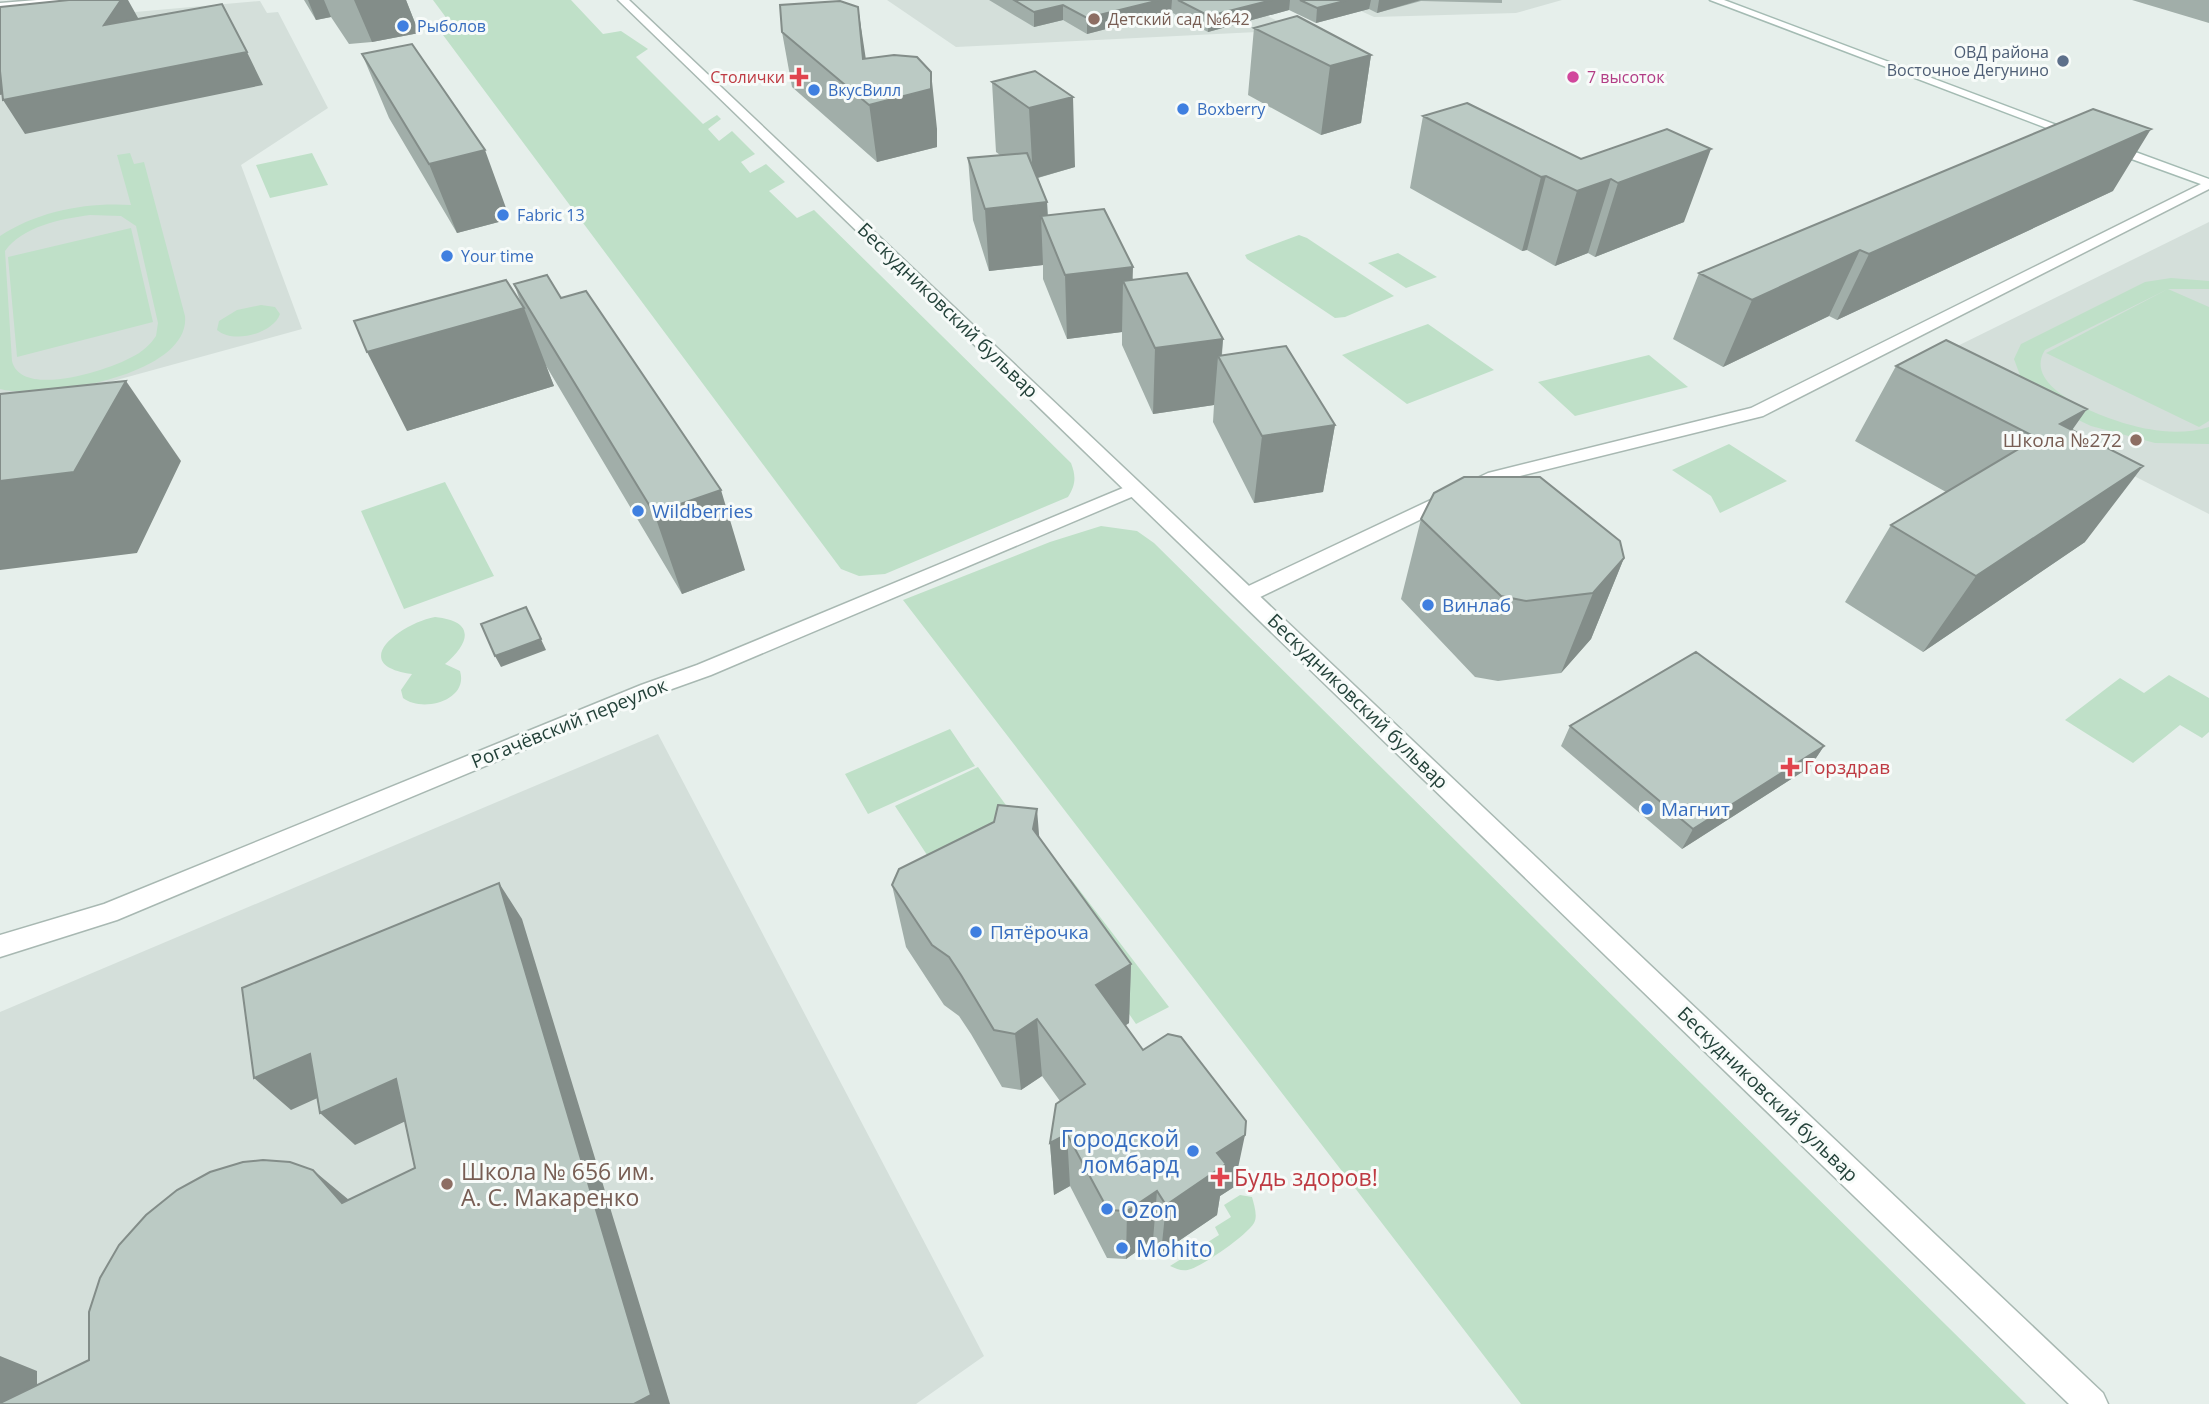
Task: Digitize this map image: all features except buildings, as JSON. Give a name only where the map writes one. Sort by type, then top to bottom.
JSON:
[{"type":"street","points":[[0,6],[77,0]]},
{"type":"street","name":"Бескудниковский бульвар","points":[[623,0],[768,135],[2092,1404]]},
{"type":"street","points":[[1715,0],[2209,184]]},
{"type":"street","points":[[1247,595],[1494,477],[1757,412],[2209,184]]},
{"type":"street","name":"Рогачёвский переулок","points":[[0,946],[108,913],[648,690],[704,670],[1135,489]]},
{"type":"shaded area","name":"Детский сад №642","points":[[887,0],[1251,0],[1242,3],[1295,30],[956,47]]},
{"type":"shaded area","points":[[1337,0],[1562,0],[1516,13],[1374,17]]},
{"type":"shaded area","points":[[260,1],[267,13],[278,12],[328,108],[241,165],[302,329],[0,412],[0,24]]},
{"type":"shaded area","name":"Школа №272","points":[[2209,222],[2209,514],[1917,366]]},
{"type":"shaded area","name":"Школа № 656 им. А. С. Макаренко","points":[[658,734],[984,1356],[916,1404],[0,1404],[0,1012]]},
{"type":"green space","points":[[433,0],[571,0],[603,34],[621,31],[648,49],[636,57],[703,124],[717,115],[721,119],[708,129],[719,141],[732,131],[755,154],[741,162],[750,173],[766,164],[785,182],[769,191],[797,218],[814,210],[1071,463],[1074,480],[1068,497],[885,574],[859,576],[841,569],[443,35],[456,31]]},
{"type":"green space","points":[[130,153],[134,164],[144,162],[185,316],[180,337],[164,354],[140,368],[110,379],[47,391],[0,389],[0,236],[30,220],[63,210],[97,205],[131,205],[117,155]],"holes":[[[90,215],[121,216],[136,226],[158,323],[156,336],[136,355],[86,374],[48,380],[31,378],[19,372],[12,361],[5,251],[22,235],[43,225]]]},
{"type":"green space","points":[[312,153],[328,185],[270,198],[256,165]]},
{"type":"green space","points":[[131,228],[153,322],[17,357],[8,257]]},
{"type":"green space","points":[[1299,235],[1394,296],[1345,317],[1335,318],[1247,259],[1245,255]]},
{"type":"green space","points":[[1398,253],[1437,277],[1406,288],[1368,263]]},
{"type":"green space","points":[[2171,278],[2209,281],[2209,289],[2168,289],[2045,350],[2041,365],[2046,380],[2077,404],[2118,421],[2156,430],[2172,432],[2209,427],[2209,444],[2155,443],[2091,426],[2072,417],[2021,378],[2014,359],[2021,344],[2145,282]]},
{"type":"green space","points":[[2168,289],[2209,307],[2209,421],[2199,427],[2046,353]]},
{"type":"green space","points":[[261,305],[275,307],[280,314],[276,321],[261,332],[233,336],[217,330],[219,321],[237,310]]},
{"type":"green space","points":[[1428,324],[1494,370],[1407,404],[1342,355]]},
{"type":"green space","points":[[1649,355],[1688,387],[1575,416],[1538,382]]},
{"type":"green space","points":[[1729,444],[1787,481],[1720,513],[1711,496],[1672,470]]},
{"type":"green space","points":[[445,482],[494,576],[404,609],[361,511]]},
{"type":"green space","points":[[1101,526],[1137,531],[1154,543],[2026,1404],[1521,1404],[903,600],[1050,542]]},
{"type":"green space","points":[[435,617],[448,619],[463,628],[464,641],[445,664],[460,671],[461,681],[458,690],[442,701],[432,704],[411,702],[403,698],[401,690],[412,674],[393,669],[383,662],[381,654],[395,636],[421,621]]},
{"type":"green space","points":[[2169,675],[2209,698],[2209,732],[2202,738],[2180,725],[2133,763],[2065,720],[2120,678],[2144,693]]},
{"type":"green space","points":[[950,729],[975,766],[868,814],[845,774]]},
{"type":"green space","points":[[978,767],[1014,816],[929,858],[895,806]]},
{"type":"green space","points":[[1058,876],[1071,879],[1169,1007],[1136,1024],[1043,889]]},
{"type":"green space","points":[[1240,1195],[1252,1197],[1256,1217],[1250,1228],[1225,1249],[1191,1269],[1170,1266],[1219,1235],[1215,1227],[1231,1217],[1224,1205]]},
{"type":"place","name":"Детский сад №642","points":[[1094,19]]},
{"type":"place","name":"Рыболов","points":[[403,26]]},
{"type":"place","name":"ОВД района Восточное Дегунино","points":[[2063,61]]},
{"type":"place","name":"Столички","points":[[799,77]]},
{"type":"place","name":"7 высоток","points":[[1573,77]]},
{"type":"place","name":"ВкусВилл","points":[[814,90]]},
{"type":"place","name":"Boxberry","points":[[1183,109]]},
{"type":"place","name":"Fabric 13","points":[[503,215]]},
{"type":"place","name":"Your time","points":[[447,256]]},
{"type":"place","name":"Школа №272","points":[[2136,440]]},
{"type":"place","name":"Wildberries","points":[[638,511]]},
{"type":"place","name":"Винлаб","points":[[1428,605]]},
{"type":"place","name":"Горздрав","points":[[1790,767]]},
{"type":"place","name":"Магнит","points":[[1647,809]]},
{"type":"place","name":"Пятёрочка","points":[[976,932]]},
{"type":"place","name":"Городской ломбард","points":[[1193,1151]]},
{"type":"place","name":"Будь здоров!","points":[[1220,1177]]},
{"type":"place","name":"Школа № 656 им. А. С. Макаренко","points":[[447,1184]]},
{"type":"place","name":"Ozon","points":[[1107,1209]]},
{"type":"place","name":"Mohito","points":[[1122,1248]]}]
